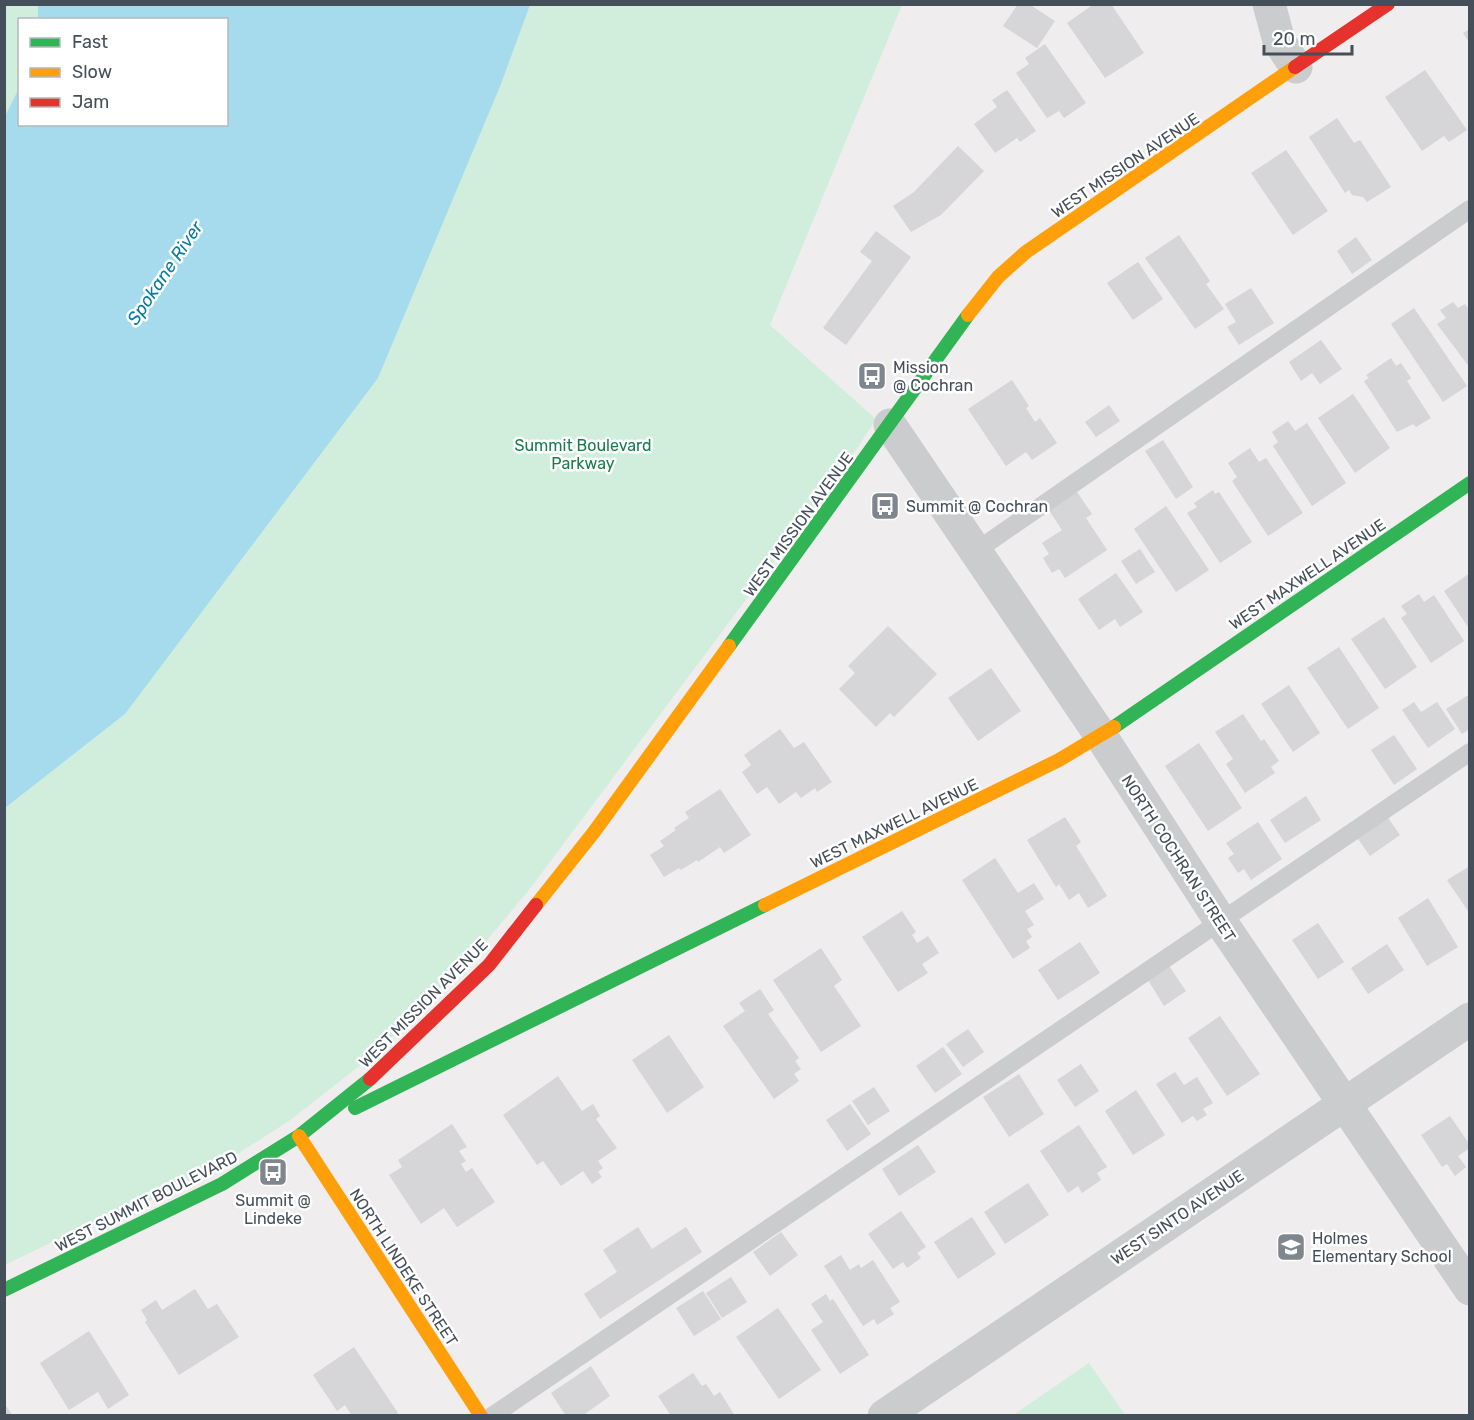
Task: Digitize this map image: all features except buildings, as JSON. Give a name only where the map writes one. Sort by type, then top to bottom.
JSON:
[{"type":"street","points":[[1269,4],[1279,41],[1296,67]]},
{"type":"street","name":"WEST MISSION AVENUE","points":[[299,1136],[393,1059],[489,965],[594,832],[971,311],[998,277],[1026,252],[1388,4]]},
{"type":"street","name":"NORTH COCHRAN STREET","points":[[890,425],[1101,736],[1221,922],[1470,1289]]},
{"type":"street","name":"WEST MAXWELL AVENUE","points":[[299,1136],[1048,766],[1101,736],[1470,483]]},
{"type":"street","name":"WEST SINTO AVENUE","points":[[884,1416],[1470,1019]]},
{"type":"street","name":"WEST SUMMIT BOULEVARD","points":[[4,1290],[222,1184],[299,1136]]},
{"type":"street","name":"NORTH LINDEKE STREET","points":[[299,1136],[481,1416]]},
{"type":"lane","points":[[976,551],[1470,209]]},
{"type":"lane","points":[[492,1416],[1470,752]]},
{"type":"green space","points":[[5,5],[38,5],[38,18],[18,18],[18,90],[5,116]]},
{"type":"green space","name":"Summit Boulevard Parkway","points":[[530,5],[902,5],[770,325],[876,419],[845,467],[529,890],[452,982],[372,1056],[289,1121],[214,1169],[127,1212],[54,1241],[5,1265],[5,808],[125,714],[501,84]]},
{"type":"green space","points":[[1089,1363],[1125,1415],[1013,1415]]},
{"type":"water","name":"Spokane River","points":[[38,5],[530,5],[501,84],[378,378],[125,714],[5,808],[5,116],[18,90],[18,126],[228,126],[228,18],[38,18]]},
{"type":"traffic: fast","points":[[729,646],[968,315]]},
{"type":"traffic: fast","points":[[1114,727],[1470,483]]},
{"type":"traffic: fast","points":[[355,1108],[765,905]]},
{"type":"traffic: fast","points":[[4,1290],[222,1184],[299,1136],[370,1079]]},
{"type":"traffic: slow","points":[[968,315],[998,277],[1026,252],[1295,67]]},
{"type":"traffic: slow","points":[[536,905],[594,832],[729,646]]},
{"type":"traffic: slow","points":[[765,905],[1059,760],[1114,727]]},
{"type":"traffic: slow","points":[[299,1136],[481,1416]]},
{"type":"traffic: jam","points":[[1295,67],[1388,4]]},
{"type":"traffic: jam","points":[[370,1079],[489,965],[536,905]]},
{"type":"place","name":"Mission @ Cochran","points":[[872,376]]},
{"type":"place","name":"Summit @ Cochran","points":[[885,506]]},
{"type":"place","name":"Summit @ Lindeke","points":[[273,1172]]},
{"type":"place","name":"Holmes Elementary School","points":[[1291,1247]]}]
